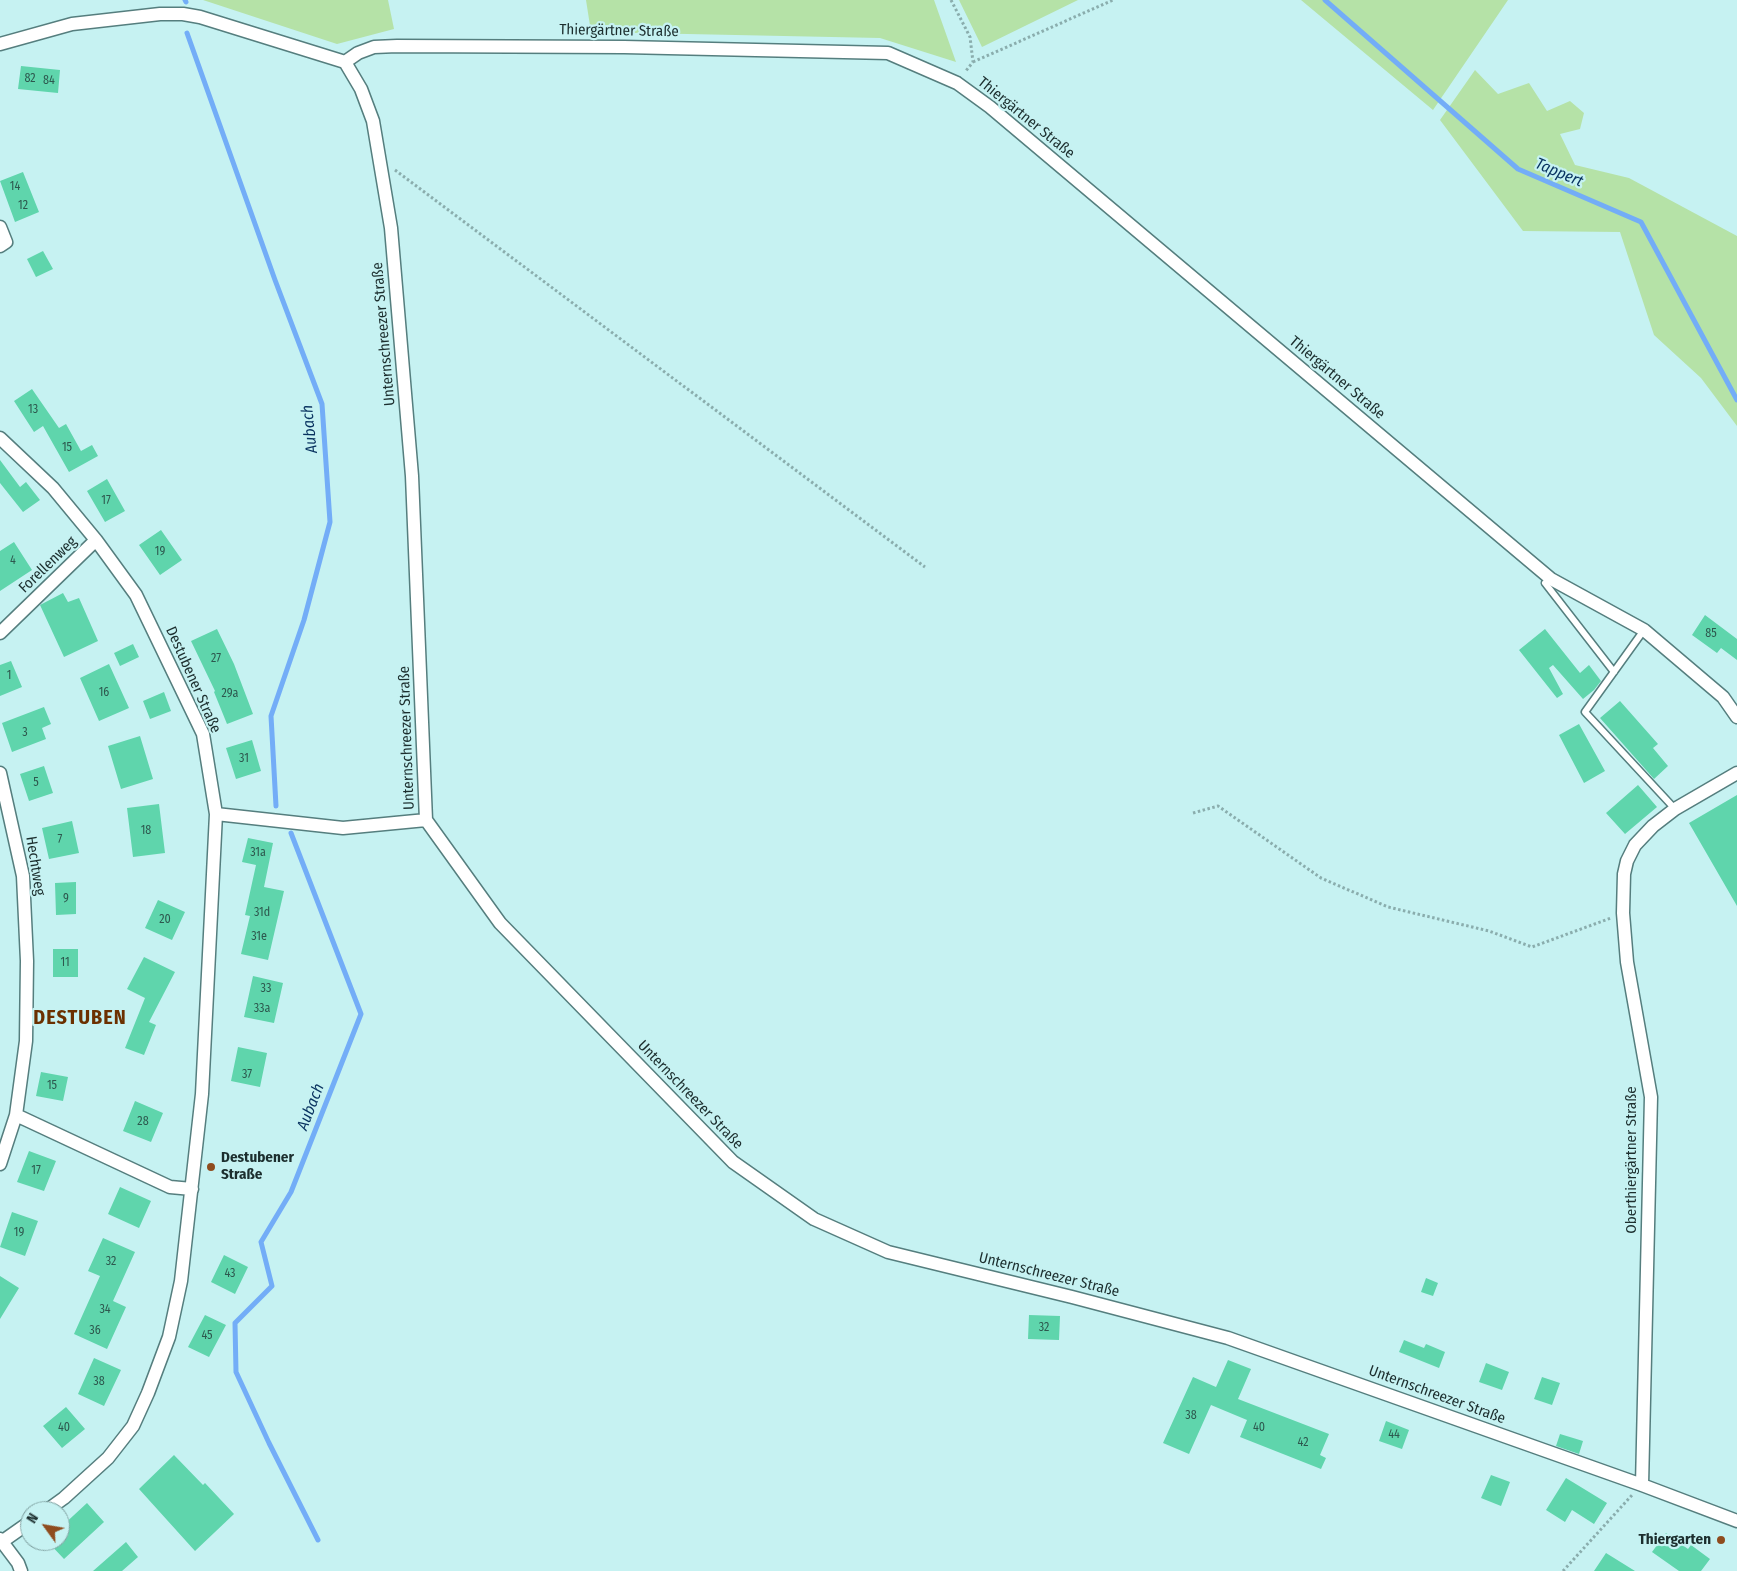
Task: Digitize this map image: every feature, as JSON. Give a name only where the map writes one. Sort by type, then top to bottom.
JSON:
[{"type":"street","points":[[0,44],[72,24],[160,14],[183,14],[200,17],[345,62]]},
{"type":"street","name":"Thiergärtner Straße","points":[[345,62],[358,53],[374,47],[397,46],[624,46],[888,53],[957,83],[990,107],[1551,579],[1644,630],[1723,697],[1737,717]]},
{"type":"street","name":"Unternschreezer Straße","points":[[345,62],[361,89],[373,121],[391,228],[412,476],[426,820],[500,923],[733,1162],[814,1219],[888,1252],[1062,1294],[1228,1338],[1642,1485],[1737,1521]]},
{"type":"street","points":[[0,228],[6,242],[0,246]]},
{"type":"street","name":"Destubener Straße","points":[[0,438],[53,488],[96,540],[136,595],[203,734],[216,814],[202,1094],[181,1281],[169,1337],[148,1393],[133,1426],[108,1458],[60,1501]]},
{"type":"street","name":"Forellenweg","points":[[0,633],[96,540]]},
{"type":"street","name":"Hechtweg","points":[[0,773],[23,876],[27,961],[26,1040],[16,1115],[0,1164]]},
{"type":"street","name":"Oberthiergärtner Straße","points":[[1642,1485],[1651,1097],[1628,962],[1623,913],[1624,874],[1627,861],[1636,845],[1652,826],[1676,809],[1737,774]]},
{"type":"street","points":[[216,814],[344,828],[426,820]]},
{"type":"street","points":[[16,1115],[170,1186],[192,1189]]},
{"type":"street","points":[[20,1529],[1,1541],[18,1562],[21,1571]]},
{"type":"lane","points":[[1551,579],[1545,583],[1614,672]]},
{"type":"lane","points":[[1644,630],[1585,712],[1676,809]]},
{"type":"path","points":[[951,0],[970,37],[973,62]]},
{"type":"path","points":[[957,83],[973,62],[1113,0]]},
{"type":"path","points":[[378,158],[925,567]]},
{"type":"path","points":[[1193,813],[1218,806],[1321,878],[1388,907],[1489,931],[1532,947],[1623,913]]},
{"type":"path","points":[[1564,1571],[1642,1485]]},
{"type":"green space","points":[[203,0],[388,0],[394,29],[337,44]]},
{"type":"green space","points":[[586,0],[934,0],[956,62],[880,38],[591,32]]},
{"type":"green space","points":[[959,0],[1078,0],[982,47]]},
{"type":"green space","points":[[1301,0],[1508,0],[1433,110]]},
{"type":"green space","points":[[1475,70],[1498,94],[1529,83],[1547,111],[1570,101],[1584,113],[1580,129],[1560,134],[1575,165],[1629,178],[1737,236],[1737,426],[1701,378],[1654,335],[1620,232],[1523,231],[1440,120]]},
{"type":"building","points":[[21,66],[60,70],[58,93],[18,89]]},
{"type":"building","points":[[23,172],[39,212],[15,222],[0,181]]},
{"type":"building","points":[[43,251],[53,269],[36,277],[27,259]]},
{"type":"building","points":[[32,389],[59,428],[66,424],[81,451],[92,445],[98,456],[69,472],[43,426],[34,432],[14,401]]},
{"type":"building","points":[[0,460],[20,487],[26,482],[40,500],[23,512],[0,483]]},
{"type":"building","points":[[107,479],[125,511],[105,522],[87,491]]},
{"type":"building","points":[[161,530],[182,560],[160,575],[139,545]]},
{"type":"building","points":[[14,542],[32,570],[0,591],[0,551]]},
{"type":"building","points":[[63,593],[68,602],[79,598],[98,641],[64,657],[40,605]]},
{"type":"building","points":[[1705,615],[1737,639],[1737,660],[1721,648],[1717,653],[1692,635]]},
{"type":"building","points":[[217,629],[234,664],[253,714],[227,724],[215,691],[191,641]]},
{"type":"building","points":[[1545,629],[1580,673],[1589,665],[1601,681],[1583,699],[1553,665],[1549,668],[1563,694],[1557,698],[1519,650]]},
{"type":"building","points":[[133,644],[139,657],[120,666],[114,653]]},
{"type":"building","points":[[11,661],[22,687],[0,696],[0,665]]},
{"type":"building","points":[[109,664],[129,708],[99,721],[80,678]]},
{"type":"building","points":[[164,692],[171,711],[150,719],[143,701]]},
{"type":"building","points":[[1620,701],[1658,744],[1653,748],[1668,766],[1654,779],[1600,718]]},
{"type":"building","points":[[44,707],[51,724],[42,728],[46,739],[12,752],[2,723]]},
{"type":"building","points":[[1579,724],[1605,771],[1584,783],[1559,735]]},
{"type":"building","points":[[140,736],[153,779],[121,789],[108,746]]},
{"type":"building","points":[[252,740],[261,771],[236,779],[226,748]]},
{"type":"building","points":[[44,766],[53,793],[29,801],[20,774]]},
{"type":"building","points":[[1638,785],[1657,807],[1625,834],[1606,813]]},
{"type":"building","points":[[1737,795],[1737,906],[1689,823]]},
{"type":"building","points":[[159,804],[165,853],[133,857],[127,808]]},
{"type":"building","points":[[72,821],[79,853],[49,859],[42,828]]},
{"type":"building","points":[[248,838],[273,843],[264,887],[284,891],[268,960],[241,954],[250,916],[245,915],[256,865],[242,862]]},
{"type":"building","points":[[76,882],[76,914],[56,915],[55,883]]},
{"type":"building","points":[[158,900],[185,912],[172,940],[145,928]]},
{"type":"building","points":[[53,949],[78,949],[78,977],[53,977]]},
{"type":"building","points":[[144,957],[175,972],[149,1022],[156,1025],[144,1055],[125,1048],[145,998],[127,989]]},
{"type":"building","points":[[253,976],[283,983],[274,1023],[244,1017]]},
{"type":"building","points":[[238,1047],[267,1053],[260,1087],[231,1081]]},
{"type":"building","points":[[41,1072],[68,1077],[63,1101],[36,1096]]},
{"type":"building","points":[[135,1101],[163,1113],[151,1142],[123,1131]]},
{"type":"building","points":[[29,1151],[56,1161],[44,1191],[17,1182]]},
{"type":"building","points":[[120,1187],[151,1201],[139,1228],[108,1214]]},
{"type":"building","points":[[12,1212],[38,1221],[25,1256],[0,1247]]},
{"type":"building","points":[[103,1238],[135,1252],[113,1301],[126,1307],[107,1349],[74,1334],[100,1276],[88,1271]]},
{"type":"building","points":[[224,1255],[248,1267],[235,1294],[211,1282]]},
{"type":"building","points":[[0,1276],[19,1288],[0,1319]]},
{"type":"building","points":[[1426,1278],[1438,1283],[1433,1296],[1421,1292]]},
{"type":"building","points":[[205,1315],[226,1325],[209,1357],[188,1347]]},
{"type":"building","points":[[1029,1315],[1060,1316],[1059,1340],[1028,1339]]},
{"type":"building","points":[[1404,1340],[1424,1348],[1426,1344],[1445,1352],[1439,1368],[1399,1352]]},
{"type":"building","points":[[94,1358],[121,1370],[104,1406],[78,1394]]},
{"type":"building","points":[[1228,1360],[1251,1369],[1238,1399],[1329,1434],[1320,1455],[1326,1458],[1321,1469],[1240,1437],[1247,1420],[1211,1405],[1189,1454],[1163,1443],[1193,1377],[1216,1387]]},
{"type":"building","points":[[1486,1363],[1509,1372],[1502,1390],[1479,1382]]},
{"type":"building","points":[[1542,1377],[1560,1383],[1552,1405],[1534,1399]]},
{"type":"building","points":[[66,1407],[85,1429],[62,1448],[43,1426]]},
{"type":"building","points":[[1386,1421],[1409,1430],[1402,1449],[1379,1441]]},
{"type":"building","points":[[1560,1434],[1583,1441],[1579,1454],[1556,1446]]},
{"type":"building","points":[[174,1455],[203,1485],[205,1483],[234,1514],[195,1551],[139,1489]]},
{"type":"building","points":[[1491,1475],[1510,1482],[1501,1506],[1481,1498]]},
{"type":"building","points":[[1566,1478],[1607,1503],[1594,1524],[1572,1510],[1565,1522],[1546,1510]]},
{"type":"building","points":[[87,1503],[104,1522],[64,1559],[56,1551],[70,1551],[70,1519]]},
{"type":"building","points":[[1666,1533],[1688,1549],[1691,1545],[1710,1559],[1701,1571],[1679,1571],[1652,1552]]},
{"type":"building","points":[[126,1542],[138,1557],[122,1571],[93,1571]]},
{"type":"building","points":[[1606,1553],[1635,1571],[1594,1571]]},
{"type":"waterway","name":"Tappert","points":[[1325,0],[1518,169],[1641,222],[1737,400]]},
{"type":"waterway","name":"Aubach","points":[[187,33],[275,280],[322,404],[330,522],[304,620],[271,716],[276,806]]},
{"type":"waterway","name":"Aubach","points":[[291,833],[361,1014],[291,1192],[261,1242],[272,1286],[235,1323],[236,1372],[318,1540]]},
{"type":"place","name":"Destubener Straße","points":[[211,1167]]},
{"type":"place","name":"Thiergarten","points":[[1721,1540]]},
{"type":"district","name":"DESTUBEN","points":[[80,1018]]}]
